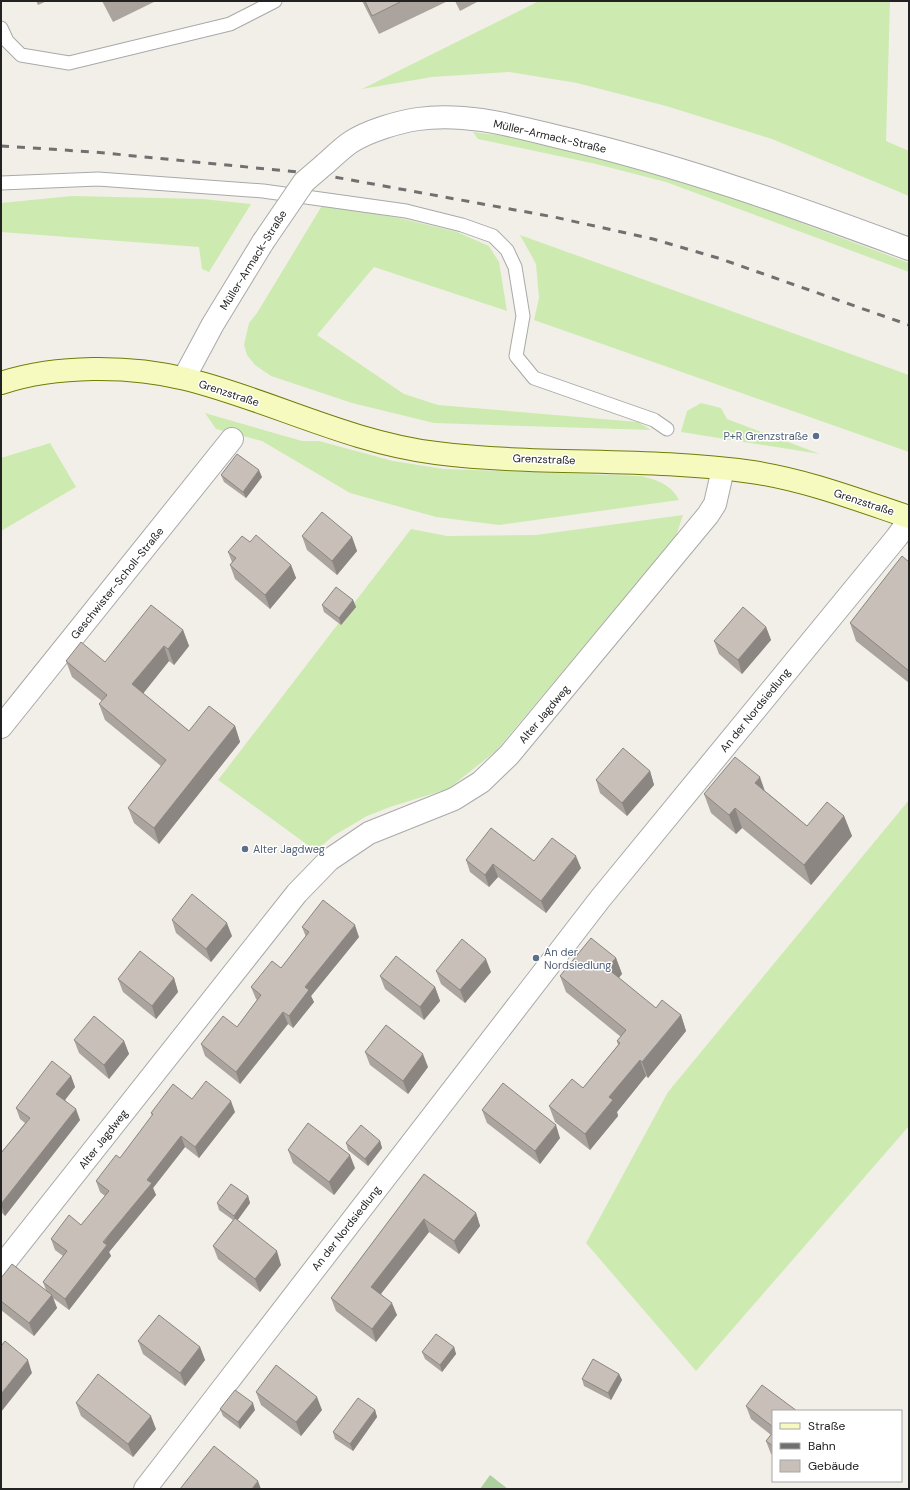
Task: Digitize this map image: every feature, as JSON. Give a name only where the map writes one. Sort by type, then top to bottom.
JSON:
[{"type":"main road","name":"Grenzstraße","points":[[1,383],[22,376],[94,369],[136,371],[184,378],[340,431],[391,446],[435,453],[484,458],[670,463],[754,472],[826,490],[909,518]]},
{"type":"street","name":"Müller-Armack-Straße","points":[[184,378],[213,324],[263,242],[304,182],[352,142],[388,126],[419,119],[452,118],[502,123],[602,147],[714,179],[909,249]]},
{"type":"street","name":"Geschwister-Scholl-Straße","points":[[1,727],[232,439]]},
{"type":"street","name":"Alter Jagdweg","points":[[1,1266],[297,893],[330,860],[369,833],[454,799],[481,782],[509,756],[708,515],[715,504],[723,469]]},
{"type":"street","name":"An der Nordsiedlung","points":[[145,1489],[600,900],[897,537],[909,518]]},
{"type":"lane","points":[[1,28],[8,41],[21,55],[69,63],[230,24],[275,1]]},
{"type":"lane","points":[[1,183],[98,179],[263,191],[406,211],[462,225],[493,236],[507,250],[515,267],[523,316],[516,356],[534,378],[654,420],[667,429]]},
{"type":"green space","points":[[539,1],[890,1],[886,141],[909,151],[909,196],[772,139],[666,106],[577,83],[509,72],[432,77],[362,89]]},
{"type":"green space","points":[[473,132],[505,136],[598,155],[667,173],[909,263],[909,272],[666,182],[596,164],[478,139]]},
{"type":"green space","points":[[72,196],[203,199],[251,204],[209,272],[202,269],[199,247],[1,232],[1,203]]},
{"type":"green space","points":[[323,204],[404,219],[457,232],[489,246],[499,262],[507,311],[374,267],[317,335],[404,394],[438,405],[638,422],[651,430],[434,423],[352,403],[271,376],[255,365],[247,355],[244,345],[249,323],[257,313]]},
{"type":"green space","points":[[520,235],[909,375],[909,452],[534,320],[539,298],[536,264]]},
{"type":"green space","points":[[701,403],[721,408],[727,419],[820,454],[681,432],[687,411]]},
{"type":"green space","points":[[205,413],[302,441],[319,441],[393,461],[444,469],[641,476],[653,479],[668,486],[679,500],[499,525],[436,517],[350,493],[262,441],[216,429]]},
{"type":"green space","points":[[50,443],[76,487],[1,531],[1,458]]},
{"type":"green space","points":[[683,515],[676,536],[496,751],[448,789],[390,807],[367,816],[333,836],[316,851],[218,780],[411,529],[447,536],[536,535]]},
{"type":"green space","points":[[909,800],[909,1126],[696,1371],[586,1243],[668,1092]]},
{"type":"green space","points":[[490,1475],[508,1489],[480,1489]]},
{"type":"building","points":[[365,1],[402,1],[372,16]]},
{"type":"building","points":[[237,454],[259,470],[243,492],[221,475]]},
{"type":"building","points":[[322,512],[352,537],[332,561],[302,536]]},
{"type":"building","points":[[256,535],[291,565],[265,595],[230,565],[236,558],[228,552],[242,536],[250,542]]},
{"type":"building","points":[[902,556],[909,562],[909,671],[850,623]]},
{"type":"building","points":[[336,587],[353,600],[339,618],[322,605]]},
{"type":"building","points":[[151,605],[183,630],[168,649],[164,646],[132,684],[189,731],[209,706],[235,726],[154,828],[128,808],[166,760],[99,704],[107,695],[66,661],[81,642],[105,662]]},
{"type":"building","points":[[743,607],[766,627],[738,660],[714,641]]},
{"type":"building","points":[[623,748],[650,771],[622,803],[596,780]]},
{"type":"building","points":[[735,757],[760,777],[755,783],[807,826],[827,802],[844,816],[804,865],[735,808],[729,815],[704,794]]},
{"type":"building","points":[[491,828],[534,861],[552,838],[576,856],[541,901],[493,864],[485,875],[466,860]]},
{"type":"building","points":[[192,894],[227,923],[206,949],[172,920]]},
{"type":"building","points":[[323,900],[355,925],[305,987],[309,990],[289,1016],[283,1012],[236,1072],[201,1044],[223,1016],[237,1027],[261,995],[251,987],[272,961],[281,968],[309,932],[302,927]]},
{"type":"building","points":[[591,938],[616,958],[607,968],[656,1008],[662,1000],[681,1015],[642,1062],[640,1060],[609,1097],[613,1100],[585,1134],[549,1106],[572,1079],[583,1088],[620,1043],[617,1041],[626,1030],[560,976]]},
{"type":"building","points":[[462,939],[486,959],[460,990],[436,971]]},
{"type":"building","points":[[140,951],[174,978],[152,1006],[118,979]]},
{"type":"building","points":[[396,956],[435,987],[420,1007],[380,976]]},
{"type":"building","points":[[94,1016],[124,1041],[104,1065],[74,1040]]},
{"type":"building","points":[[386,1025],[423,1054],[403,1081],[365,1052]]},
{"type":"building","points":[[52,1061],[71,1076],[56,1094],[76,1109],[1,1204],[1,1153],[30,1118],[16,1108]]},
{"type":"building","points":[[206,1081],[231,1101],[195,1147],[181,1136],[147,1180],[152,1183],[103,1242],[107,1245],[65,1299],[43,1282],[67,1251],[51,1239],[69,1215],[81,1225],[109,1191],[96,1181],[116,1155],[120,1158],[153,1114],[151,1113],[173,1084],[192,1099]]},
{"type":"building","points":[[503,1083],[556,1125],[535,1151],[482,1110]]},
{"type":"building","points":[[308,1123],[350,1155],[329,1182],[288,1150]]},
{"type":"building","points":[[361,1125],[380,1141],[365,1159],[346,1143]]},
{"type":"building","points":[[424,1174],[476,1213],[454,1241],[424,1219],[371,1287],[392,1303],[372,1329],[331,1298]]},
{"type":"building","points":[[231,1184],[248,1196],[234,1216],[217,1203]]},
{"type":"building","points":[[235,1218],[277,1251],[255,1279],[213,1246]]},
{"type":"building","points":[[12,1264],[52,1295],[29,1323],[1,1301],[1,1278]]},
{"type":"building","points":[[159,1315],[200,1347],[180,1373],[138,1341]]},
{"type":"building","points":[[436,1334],[454,1347],[440,1365],[422,1352]]},
{"type":"building","points":[[5,1341],[28,1360],[1,1394],[1,1346]]},
{"type":"building","points":[[593,1359],[619,1374],[608,1393],[582,1379]]},
{"type":"building","points":[[276,1365],[317,1397],[296,1422],[256,1392]]},
{"type":"building","points":[[98,1374],[151,1416],[128,1444],[76,1403]]},
{"type":"building","points":[[762,1385],[796,1410],[772,1410],[772,1426],[746,1406]]},
{"type":"building","points":[[235,1390],[253,1403],[238,1422],[220,1409]]},
{"type":"building","points":[[358,1398],[375,1410],[350,1444],[333,1432]]},
{"type":"building","points":[[772,1433],[772,1445],[766,1441]]},
{"type":"building","points":[[214,1446],[258,1481],[252,1489],[180,1489]]},
{"type":"railway","points":[[1,146],[94,152],[318,174],[554,217],[653,239],[718,258],[909,325]]},
{"type":"place","name":"P+R Grenzstraße","points":[[816,436]]},
{"type":"place","name":"Alter Jagdweg","points":[[245,849]]},
{"type":"place","name":"An der Nordsiedlung","points":[[536,958]]}]
